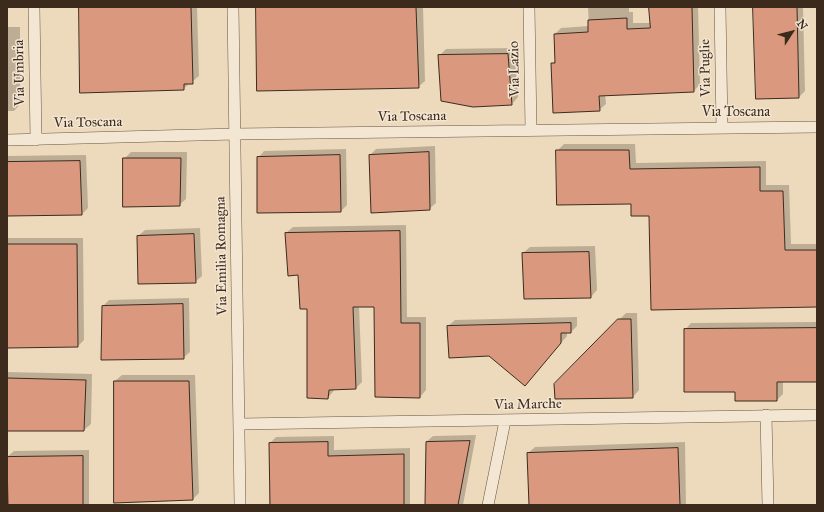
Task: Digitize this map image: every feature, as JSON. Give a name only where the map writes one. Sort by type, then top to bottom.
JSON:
[{"type":"street","name":"Via Umbria","points":[[34,7],[36,140]]},
{"type":"street","name":"Via Emilia Romagna","points":[[233,7],[240,505]]},
{"type":"street","name":"Via Lazio","points":[[529,7],[532,130]]},
{"type":"street","name":"Via Puglie","points":[[720,7],[722,128]]},
{"type":"street","name":"Via Toscana","points":[[7,140],[235,134],[817,127]]},
{"type":"street","points":[[766,415],[768,505]]},
{"type":"street","name":"Via Marche","points":[[239,424],[817,415]]},
{"type":"street","points":[[488,505],[504,421]]},
{"type":"building","points":[[79,7],[191,7],[193,84],[184,84],[184,90],[80,93]]},
{"type":"building","points":[[256,7],[416,7],[419,88],[257,91]]},
{"type":"building","points":[[649,7],[692,7],[694,92],[599,96],[600,111],[553,113],[551,63],[555,63],[554,34],[588,32],[588,20],[627,18],[627,29],[650,28]]},
{"type":"building","points":[[753,7],[797,7],[799,98],[756,99]]},
{"type":"building","points":[[508,54],[512,105],[473,107],[441,101],[438,55]]},
{"type":"building","points":[[556,150],[629,150],[630,169],[760,167],[760,191],[783,191],[785,250],[817,250],[817,307],[651,310],[649,216],[631,216],[631,204],[557,205]]},
{"type":"building","points":[[429,152],[430,210],[371,213],[369,155]]},
{"type":"building","points":[[340,155],[341,212],[257,213],[257,157]]},
{"type":"building","points":[[123,158],[181,158],[180,206],[123,207]]},
{"type":"building","points":[[80,161],[82,215],[7,216],[7,162]]},
{"type":"building","points":[[400,231],[401,323],[420,323],[420,398],[375,397],[374,307],[353,307],[356,389],[329,390],[328,399],[307,398],[307,309],[300,309],[298,275],[288,276],[285,233]]},
{"type":"building","points":[[194,234],[196,283],[138,284],[137,236]]},
{"type":"building","points":[[7,244],[77,244],[78,347],[7,348]]},
{"type":"building","points":[[589,252],[591,298],[524,299],[522,253]]},
{"type":"building","points":[[183,304],[184,359],[101,360],[102,306]]},
{"type":"building","points":[[618,319],[631,319],[633,398],[555,399],[554,384]]},
{"type":"building","points":[[571,323],[571,333],[561,333],[561,343],[525,386],[489,356],[449,358],[447,326]]},
{"type":"building","points":[[817,328],[817,382],[777,382],[777,401],[735,401],[735,392],[684,392],[684,329]]},
{"type":"building","points":[[7,378],[86,380],[84,431],[7,431]]},
{"type":"building","points":[[114,381],[189,381],[193,500],[114,503]]},
{"type":"building","points":[[470,441],[458,505],[425,505],[426,442]]},
{"type":"building","points":[[328,442],[328,456],[404,454],[404,505],[270,505],[269,443]]},
{"type":"building","points":[[678,448],[680,505],[529,505],[527,453]]},
{"type":"building","points":[[83,456],[83,505],[8,505],[7,457]]}]
